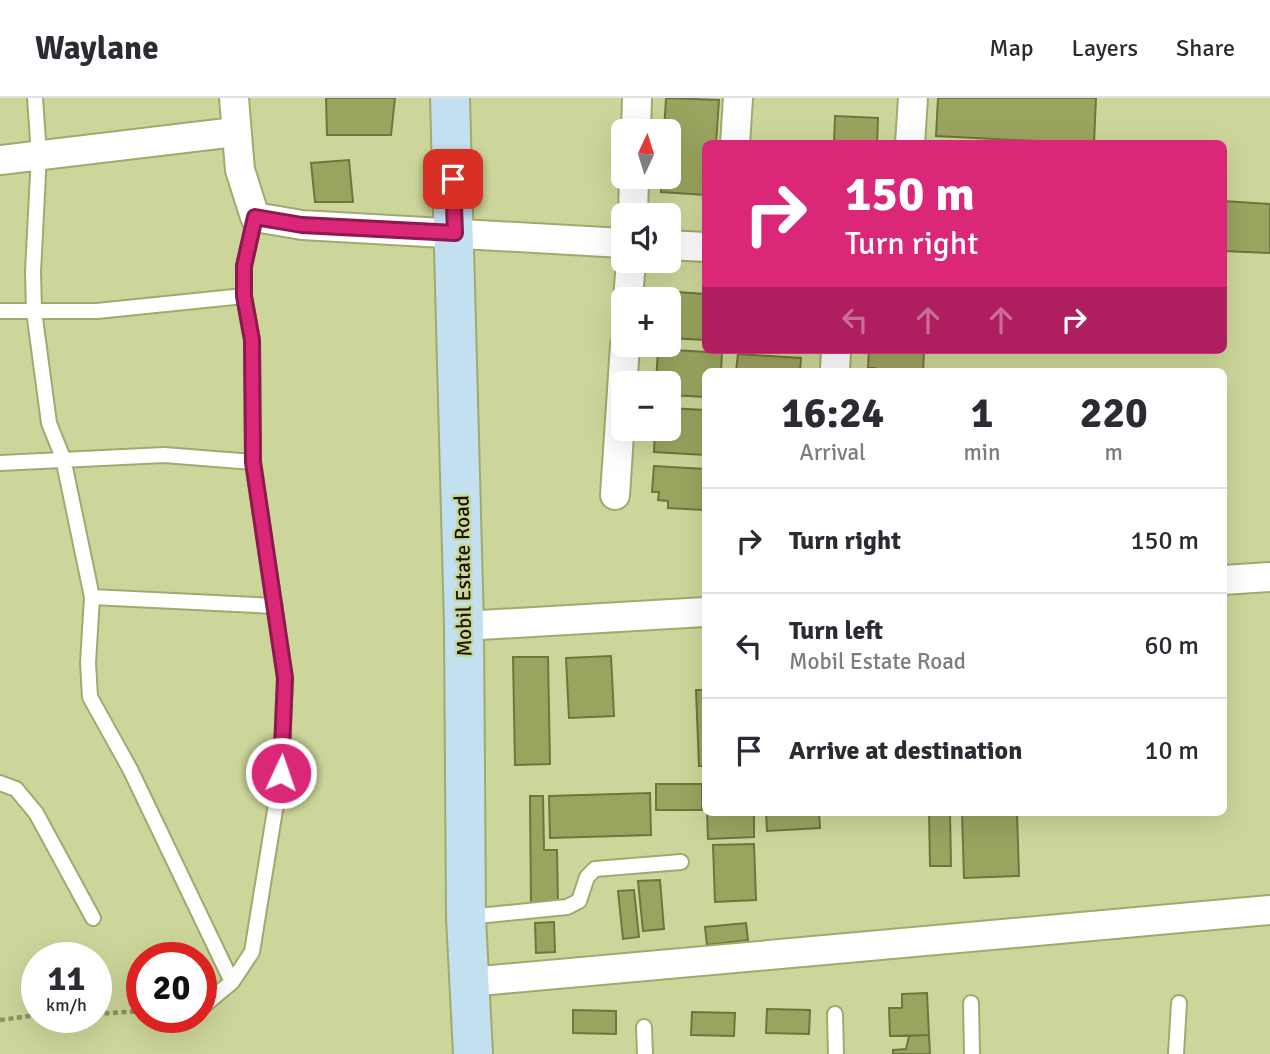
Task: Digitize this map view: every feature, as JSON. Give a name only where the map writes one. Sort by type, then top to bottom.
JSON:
[{"type":"main road","name":"Mobil Estate Road","points":[[450,98],[464,626],[466,917],[472,1054]]},
{"type":"street","points":[[234,98],[240,170],[255,217],[302,225],[611,242]]},
{"type":"street","points":[[636,119],[637,98]]},
{"type":"street","points":[[736,140],[738,98]]},
{"type":"street","points":[[910,140],[913,98]]},
{"type":"street","points":[[0,160],[235,132]]},
{"type":"street","points":[[681,246],[702,247]]},
{"type":"street","points":[[615,495],[624,357]]},
{"type":"street","points":[[1227,580],[1270,577]]},
{"type":"street","points":[[464,626],[702,612]]},
{"type":"street","points":[[469,982],[1270,910]]},
{"type":"lane","points":[[35,98],[39,154],[33,272],[34,311],[49,423],[63,458],[92,597],[90,697],[145,798],[232,982]]},
{"type":"lane","points":[[217,994],[232,982],[252,952],[281,773],[285,678],[253,462],[252,340],[244,296],[244,266],[255,217]]},
{"type":"lane","points":[[0,311],[97,311],[244,296]]},
{"type":"lane","points":[[0,463],[164,454],[253,462]]},
{"type":"lane","points":[[92,597],[275,606]]},
{"type":"lane","points":[[0,783],[16,789],[36,813],[93,918]]},
{"type":"lane","points":[[466,917],[567,907],[579,901],[587,877],[595,869],[681,862]]},
{"type":"lane","points":[[971,1003],[972,1054]]},
{"type":"lane","points":[[1176,1054],[1179,1003]]},
{"type":"lane","points":[[835,1014],[836,1054]]},
{"type":"lane","points":[[644,1027],[645,1054]]},
{"type":"path","points":[[0,1020],[21,1017]]},
{"type":"building","points":[[326,98],[395,98],[391,135],[327,135]]},
{"type":"building","points":[[666,98],[719,100],[716,140],[702,140],[702,195],[661,192],[661,189],[681,189],[681,119],[665,119]]},
{"type":"building","points":[[938,98],[1096,98],[1094,140],[936,136]]},
{"type":"building","points":[[835,116],[878,118],[877,140],[834,140]]},
{"type":"building","points":[[349,160],[353,202],[315,202],[311,163]]},
{"type":"building","points":[[1227,201],[1270,204],[1270,253],[1227,251]]},
{"type":"building","points":[[681,292],[702,294],[702,340],[681,339]]},
{"type":"building","points":[[681,350],[722,354],[721,368],[702,368],[702,397],[681,396],[681,371],[657,371],[658,357],[681,357]]},
{"type":"building","points":[[738,354],[801,358],[800,368],[736,368]]},
{"type":"building","points":[[869,354],[924,354],[923,368],[868,368]]},
{"type":"building","points":[[681,409],[702,410],[702,455],[654,452],[654,441],[681,441]]},
{"type":"building","points":[[654,466],[702,469],[702,510],[668,508],[668,501],[658,500],[659,492],[652,492]]},
{"type":"building","points":[[611,656],[614,716],[569,718],[566,658]]},
{"type":"building","points":[[513,657],[548,657],[550,764],[515,765]]},
{"type":"building","points":[[696,690],[702,690],[702,766],[699,766]]},
{"type":"building","points":[[656,784],[702,784],[702,810],[656,810]]},
{"type":"building","points":[[650,793],[651,835],[550,838],[549,796]]},
{"type":"building","points":[[530,796],[543,796],[544,850],[557,850],[558,905],[531,905]]},
{"type":"building","points":[[707,816],[754,816],[754,837],[708,839]]},
{"type":"building","points":[[766,816],[819,816],[820,828],[767,831]]},
{"type":"building","points":[[929,816],[950,816],[951,866],[930,866]]},
{"type":"building","points":[[962,816],[1017,816],[1019,876],[964,878]]},
{"type":"building","points":[[754,844],[756,900],[715,902],[713,845]]},
{"type":"building","points":[[660,880],[664,929],[643,931],[638,881]]},
{"type":"building","points":[[634,890],[639,937],[623,939],[618,891]]},
{"type":"building","points":[[554,922],[555,952],[536,953],[535,923]]},
{"type":"building","points":[[746,923],[748,940],[707,945],[705,927]]},
{"type":"building","points":[[927,993],[929,1035],[890,1036],[889,1008],[902,1008],[902,994]]},
{"type":"building","points":[[767,1009],[810,1010],[809,1034],[766,1033]]},
{"type":"building","points":[[573,1010],[616,1011],[616,1034],[573,1033]]},
{"type":"building","points":[[692,1012],[735,1013],[734,1036],[691,1035]]},
{"type":"building","points":[[929,1035],[930,1054],[893,1054],[893,1050],[906,1049],[909,1036]]},
{"type":"route","points":[[281,773],[285,678],[253,462],[252,340],[244,296],[244,266],[255,217],[302,225],[455,233],[453,179]]}]
